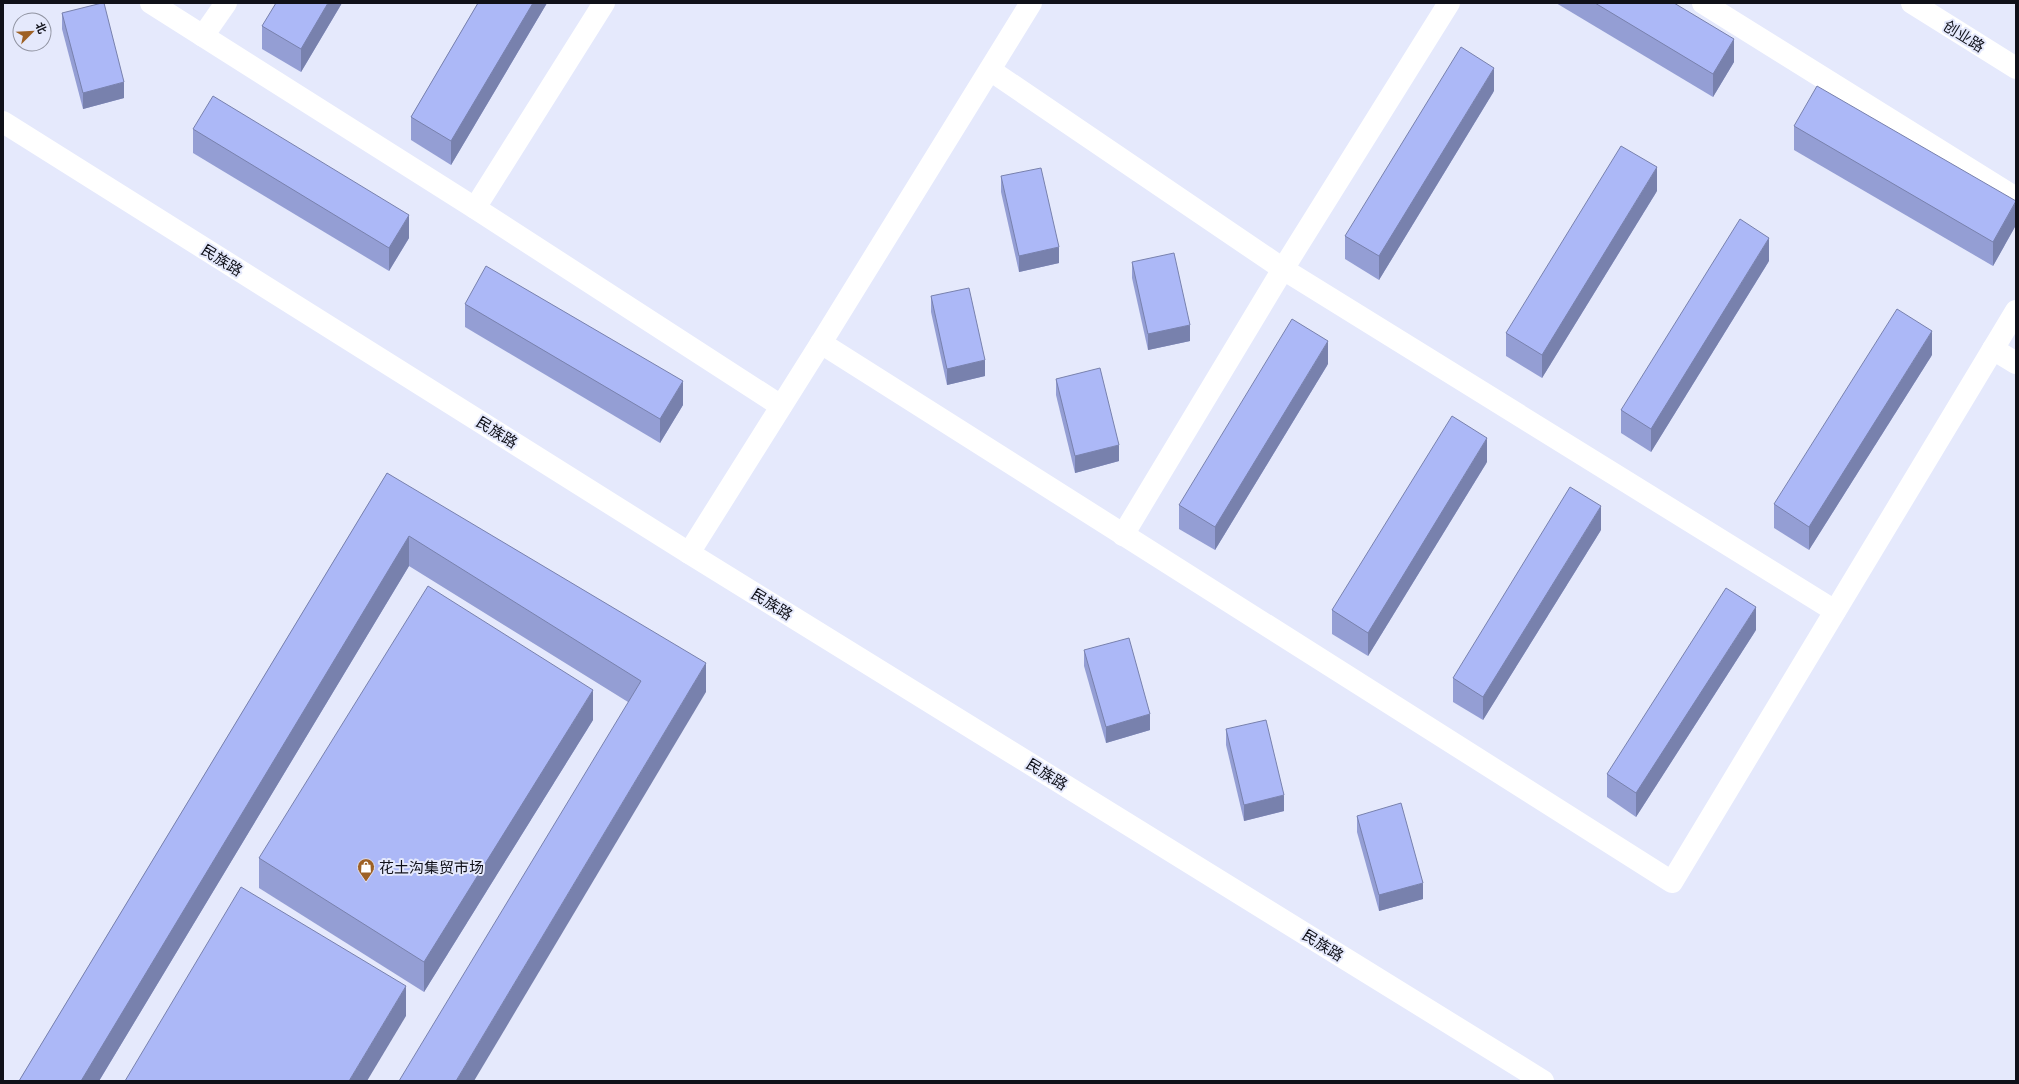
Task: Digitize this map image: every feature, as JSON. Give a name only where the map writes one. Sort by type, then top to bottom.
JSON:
[{"type":"street","points":[[151,3],[475,208],[781,406]]},
{"type":"street","points":[[203,36],[226,3]]},
{"type":"street","points":[[475,208],[604,3]]},
{"type":"street","points":[[689,552],[821,344],[1031,3]]},
{"type":"street","points":[[1123,535],[1283,269],[1450,3]]},
{"type":"street","points":[[1703,3],[2016,198]]},
{"type":"street","name":"创业路","points":[[1912,3],[2016,68]]},
{"type":"street","points":[[990,70],[1283,269],[1835,611]]},
{"type":"street","name":"民族路","points":[[3,122],[689,552],[1543,1081]]},
{"type":"street","points":[[821,344],[1672,882],[2016,311]]},
{"type":"street","points":[[1992,349],[2016,363]]},
{"type":"building","points":[[104,3],[124,82],[83,93],[62,13]]},
{"type":"building","points":[[276,3],[328,3],[301,49],[262,26]]},
{"type":"building","points":[[478,3],[533,3],[451,141],[411,117]]},
{"type":"building","points":[[1595,3],[1674,3],[1734,39],[1713,74]]},
{"type":"building","points":[[1461,47],[1494,68],[1379,256],[1345,236]]},
{"type":"building","points":[[1817,86],[2016,201],[1993,242],[1794,126]]},
{"type":"building","points":[[213,96],[409,215],[389,248],[193,129]]},
{"type":"building","points":[[1621,146],[1657,167],[1542,355],[1506,333]]},
{"type":"building","points":[[1041,168],[1059,247],[1019,256],[1001,176]]},
{"type":"building","points":[[1740,219],[1769,238],[1651,429],[1621,410]]},
{"type":"building","points":[[1174,253],[1190,325],[1148,334],[1132,262]]},
{"type":"building","points":[[486,266],[683,381],[660,419],[465,304]]},
{"type":"building","points":[[969,288],[985,360],[947,369],[931,296]]},
{"type":"building","points":[[1897,309],[1932,331],[1809,527],[1774,504]]},
{"type":"building","points":[[1292,319],[1328,341],[1215,527],[1179,505]]},
{"type":"building","points":[[1100,368],[1119,445],[1075,456],[1056,379]]},
{"type":"building","points":[[1452,416],[1487,438],[1368,633],[1332,610]]},
{"type":"building","points":[[387,473],[706,663],[456,1081],[399,1081],[641,681],[409,536],[81,1081],[19,1081]]},
{"type":"building","points":[[1570,487],[1601,506],[1483,697],[1453,678]]},
{"type":"building","points":[[428,586],[593,690],[424,962],[259,858]]},
{"type":"building","points":[[1726,588],[1756,607],[1636,793],[1607,774]]},
{"type":"building","points":[[1129,638],[1150,714],[1106,727],[1084,650]]},
{"type":"building","points":[[1266,720],[1284,795],[1244,805],[1226,729]]},
{"type":"building","points":[[1401,803],[1423,883],[1379,895],[1357,816]]},
{"type":"building","points":[[241,887],[406,986],[349,1081],[125,1081]]},
{"type":"place","name":"花土沟集贸市场","points":[[366,882]]}]
